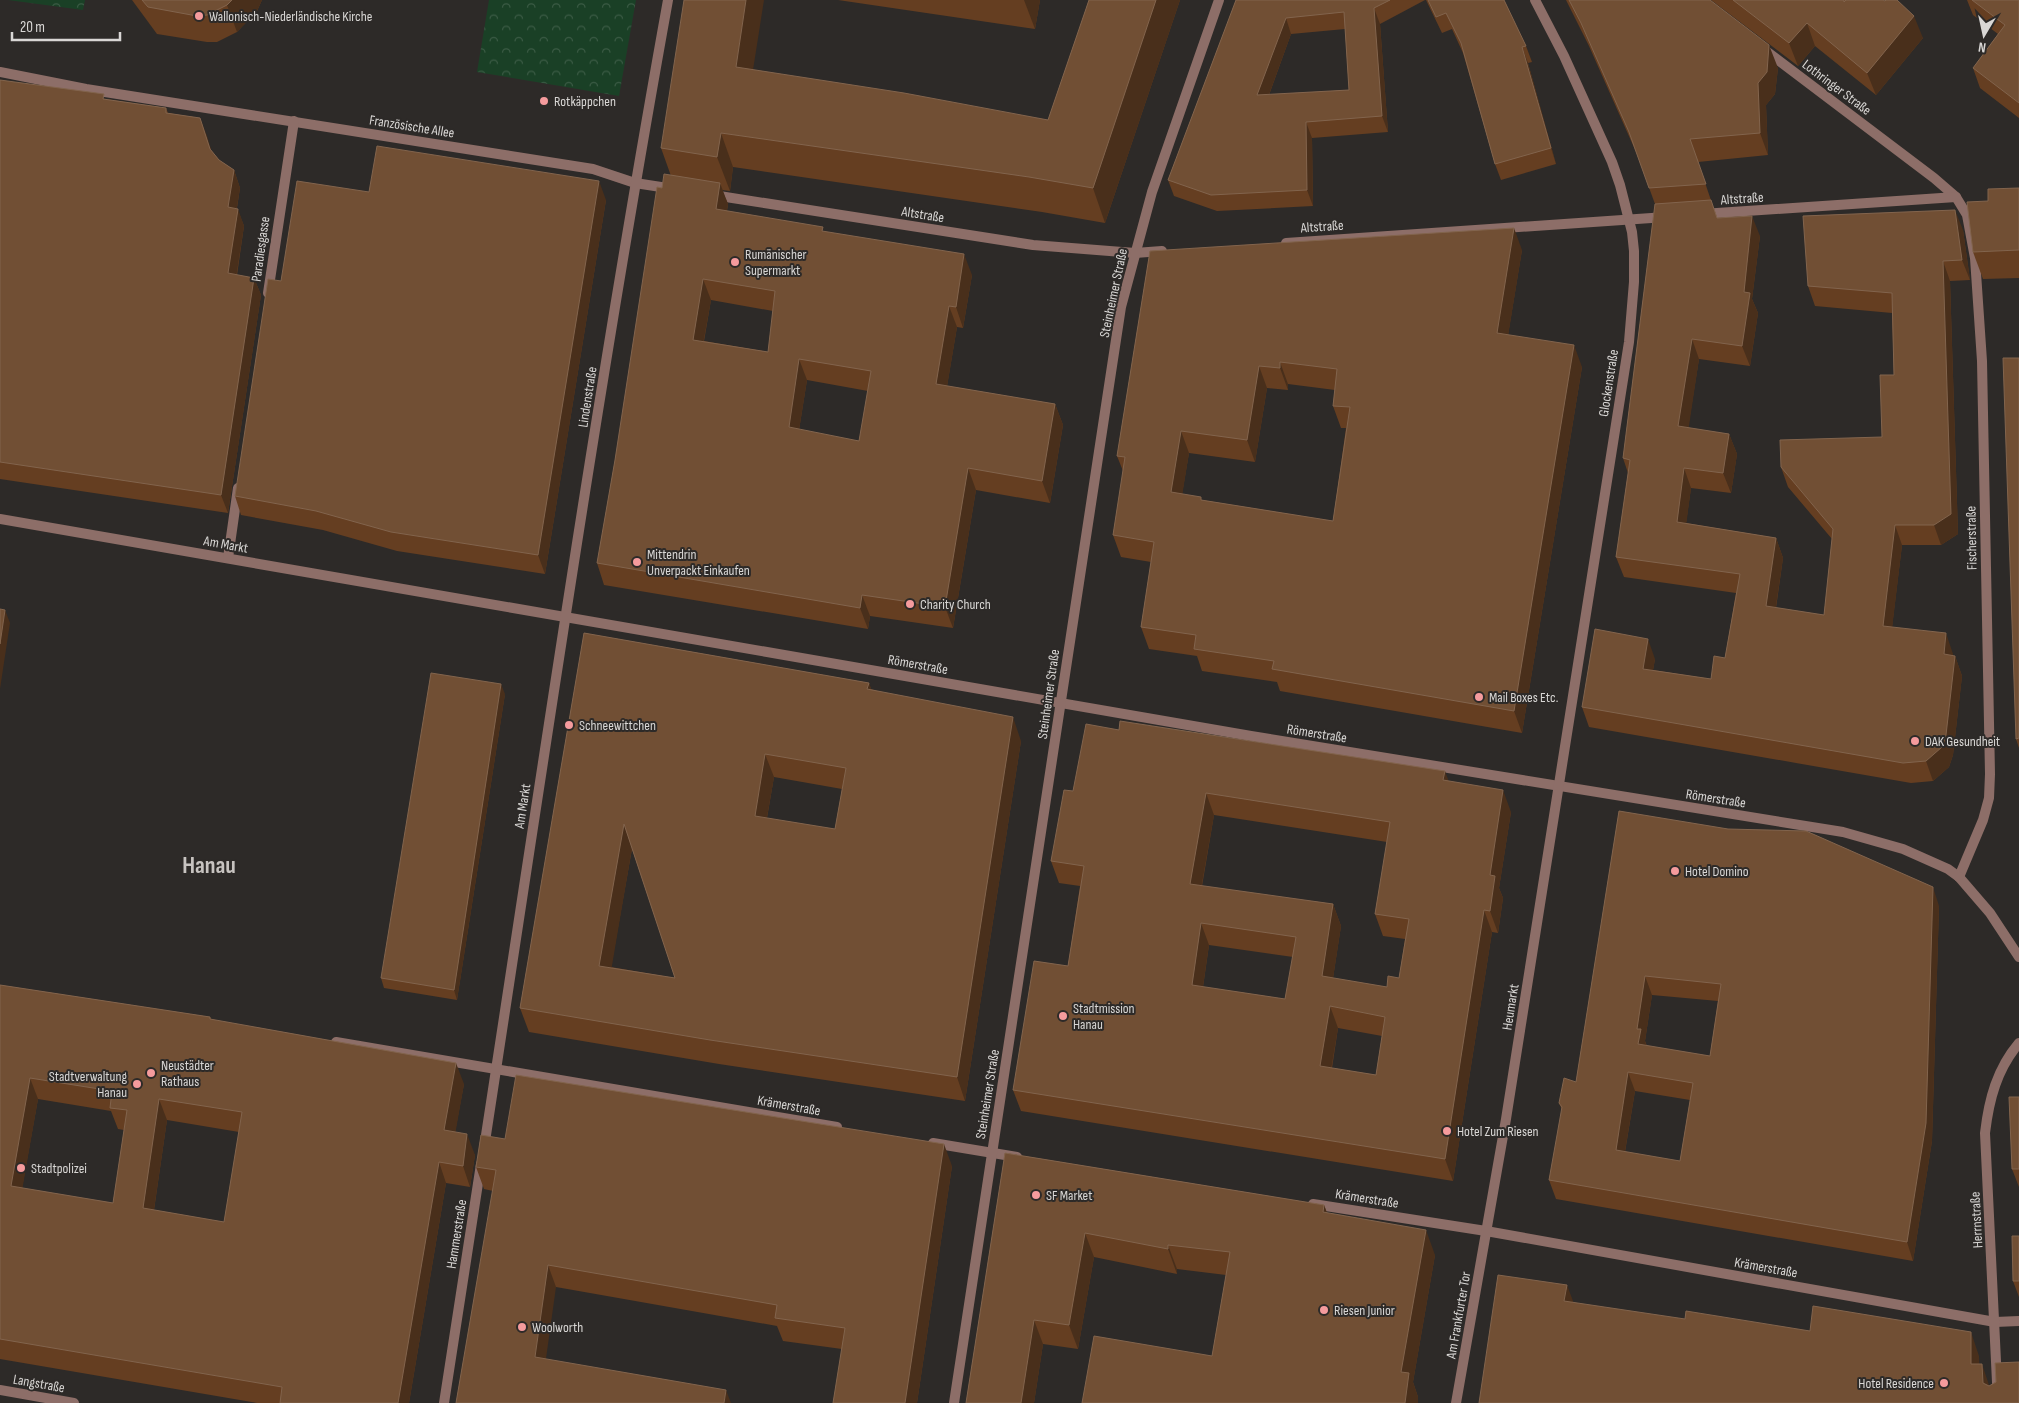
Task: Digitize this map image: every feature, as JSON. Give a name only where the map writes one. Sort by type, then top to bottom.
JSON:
[{"type":"street","points":[[668,0],[635,183],[682,190]]},
{"type":"street","name":"Steinheimer Straße","points":[[954,1403],[1121,307],[1152,192],[1219,0]]},
{"type":"street","name":"Glockenstraße","points":[[1535,0],[1564,56],[1612,162],[1629,219],[1634,251],[1634,282],[1629,342],[1557,787]]},
{"type":"street","name":"Lothringer Straße","points":[[1755,42],[1956,197]]},
{"type":"street","name":"Französische Allee","points":[[0,72],[86,89],[593,169],[635,183]]},
{"type":"street","name":"Paradiesgasse","points":[[266,300],[294,121]]},
{"type":"street","name":"Lindenstraße","points":[[564,616],[635,183]]},
{"type":"street","name":"Altstraße","points":[[700,193],[1033,245],[1135,253],[1174,250]]},
{"type":"street","name":"Altstraße","points":[[1273,243],[1956,197]]},
{"type":"street","name":"Fischerstraße","points":[[1956,197],[1967,215],[1971,232],[1982,361],[1990,774],[1990,798],[1983,820],[1959,876]]},
{"type":"street","points":[[228,558],[241,473]]},
{"type":"street","name":"Am Markt","points":[[0,519],[564,616],[496,1069]]},
{"type":"street","name":"Römerstraße","points":[[564,616],[1060,703],[1557,787],[1843,832],[1903,849],[1942,866],[1959,876],[1990,913],[2019,957]]},
{"type":"street","name":"Heumarkt","points":[[1486,1231],[1542,896],[1557,787]]},
{"type":"street","points":[[321,1039],[496,1069]]},
{"type":"street","name":"Herrnstraße","points":[[1998,1403],[1985,1132],[1990,1099],[1995,1082],[2019,1043]]},
{"type":"street","name":"Krämerstraße","points":[[496,1069],[846,1128]]},
{"type":"street","name":"Hammerstraße","points":[[444,1403],[496,1069]]},
{"type":"street","points":[[924,1142],[1031,1159]]},
{"type":"street","name":"Krämerstraße","points":[[1302,1202],[1486,1231],[1995,1322],[2019,1321]]},
{"type":"street","name":"Am Frankfurter Tor","points":[[1456,1403],[1486,1231]]},
{"type":"street","name":"Langstraße","points":[[0,1390],[74,1403]]},
{"type":"green space","points":[[8,0],[85,0],[83,10]]},
{"type":"green space","points":[[489,0],[636,0],[619,96],[477,72]]},
{"type":"building","points":[[142,0],[232,0],[227,5],[207,15],[197,16],[148,7]]},
{"type":"building","points":[[684,0],[746,0],[736,67],[904,93],[1048,120],[1089,0],[1156,0],[1093,188],[1029,177],[721,133],[717,157],[661,148]]},
{"type":"building","points":[[1236,0],[1390,0],[1374,8],[1382,116],[1306,122],[1307,190],[1211,195],[1168,180]],"holes":[[[1344,12],[1349,90],[1257,95],[1286,18]]]},
{"type":"building","points":[[1428,0],[1504,0],[1526,46],[1522,47],[1551,148],[1495,164],[1461,43],[1446,13],[1436,17]]},
{"type":"building","points":[[1569,0],[1710,0],[1769,45],[1767,72],[1758,83],[1760,133],[1690,139],[1706,184],[1649,188],[1629,132]]},
{"type":"building","points":[[1733,0],[1844,0],[1844,2],[1846,0],[1897,0],[1914,16],[1867,73],[1807,23],[1789,43]]},
{"type":"building","points":[[1972,0],[2019,0],[2019,103],[1973,68],[2005,25]]},
{"type":"building","points":[[0,80],[104,94],[103,99],[166,108],[166,113],[200,118],[210,149],[219,160],[234,170],[228,207],[238,209],[228,273],[254,278],[221,495],[0,462]]},
{"type":"building","points":[[377,146],[599,181],[538,555],[391,532],[316,511],[235,496],[268,279],[281,281],[297,181],[369,192]]},
{"type":"building","points":[[664,174],[720,183],[716,209],[823,227],[822,231],[964,254],[956,307],[949,306],[936,384],[1055,404],[1042,481],[968,468],[945,607],[862,595],[860,608],[597,563],[615,460],[657,187],[662,188]],"holes":[[[703,279],[775,291],[768,352],[693,340]],[[799,359],[871,371],[859,441],[789,427]]]},
{"type":"building","points":[[2019,188],[2019,250],[1973,252],[1967,202],[1988,201],[1988,189]]},
{"type":"building","points":[[1711,200],[1717,218],[1752,216],[1744,292],[1750,293],[1742,346],[1692,339],[1678,426],[1729,434],[1723,473],[1684,468],[1677,522],[1776,538],[1766,606],[1824,615],[1833,529],[1781,467],[1780,440],[1882,437],[1880,375],[1894,375],[1892,293],[1808,286],[1803,216],[1955,210],[1962,260],[1943,261],[1951,514],[1934,525],[1895,525],[1883,626],[1946,633],[1944,654],[1955,656],[1946,735],[1942,747],[1926,761],[1903,763],[1582,707],[1595,629],[1648,639],[1643,669],[1711,679],[1714,656],[1725,658],[1740,574],[1616,557],[1630,460],[1623,458],[1655,204]]},
{"type":"building","points":[[1514,228],[1497,333],[1574,345],[1514,711],[1272,669],[1274,661],[1194,649],[1196,635],[1141,627],[1154,542],[1113,535],[1125,457],[1117,456],[1150,251]],"holes":[[[1280,362],[1337,369],[1333,406],[1350,407],[1333,521],[1201,500],[1201,497],[1171,492],[1181,431],[1247,440],[1259,366],[1280,368]]]},
{"type":"building","points":[[2003,358],[2019,358],[2019,738],[2016,739]]},
{"type":"building","points":[[0,609],[5,610],[0,644]]},
{"type":"building","points":[[584,633],[869,683],[867,689],[1013,717],[957,1077],[710,1040],[520,1008]],"holes":[[[765,754],[846,768],[835,829],[755,816]],[[624,824],[675,978],[599,966]]]},
{"type":"building","points":[[431,673],[501,684],[454,990],[381,978]]},
{"type":"building","points":[[1120,721],[1445,771],[1443,780],[1503,790],[1490,875],[1495,876],[1490,911],[1484,910],[1445,1159],[1013,1090],[1034,961],[1068,966],[1084,866],[1051,861],[1064,790],[1073,791],[1086,724],[1119,730]],"holes":[[[1206,793],[1390,822],[1375,914],[1409,919],[1399,978],[1388,976],[1387,987],[1322,976],[1333,904],[1190,884]],[[1201,923],[1296,937],[1285,999],[1192,985]],[[1330,1006],[1385,1017],[1376,1075],[1320,1066]]]},
{"type":"building","points":[[1619,811],[1728,829],[1806,831],[1933,887],[1926,1123],[1907,1242],[1549,1180],[1562,1107],[1559,1103],[1564,1078],[1576,1082]],"holes":[[[1645,976],[1721,984],[1710,1056],[1638,1044],[1641,1029],[1637,1029]],[[1628,1072],[1693,1083],[1680,1161],[1616,1150]]]},
{"type":"building","points":[[0,985],[210,1017],[210,1019],[456,1063],[444,1130],[467,1134],[463,1166],[439,1162],[398,1403],[280,1403],[282,1387],[0,1339]],"holes":[[[30,1078],[112,1091],[110,1108],[127,1110],[113,1203],[11,1186]],[[159,1099],[242,1112],[224,1222],[143,1208]]]},
{"type":"building","points":[[516,1075],[944,1144],[905,1403],[833,1403],[845,1328],[775,1318],[777,1305],[548,1265],[535,1357],[726,1390],[724,1403],[456,1403],[496,1170],[476,1167],[481,1135],[505,1139]]},
{"type":"building","points":[[2009,1097],[2019,1097],[2019,1169],[2012,1169]]},
{"type":"building","points":[[1005,1153],[1324,1205],[1323,1212],[1426,1230],[1401,1372],[1409,1373],[1405,1403],[1082,1403],[1094,1336],[1212,1356],[1230,1252],[1168,1245],[1168,1249],[1085,1233],[1069,1325],[1034,1320],[1021,1403],[966,1403]]},
{"type":"building","points":[[2012,1236],[2019,1236],[2019,1281],[2013,1281]]},
{"type":"building","points":[[1498,1275],[1567,1285],[1564,1301],[1685,1319],[1686,1311],[1810,1331],[1813,1306],[1971,1332],[1971,1364],[1982,1364],[1983,1383],[1989,1386],[1996,1382],[1995,1363],[2019,1362],[2019,1403],[1479,1403]]},
{"type":"place","name":"Wallonisch-Niederländische Kirche","points":[[199,16]]},
{"type":"place","name":"Rotkäppchen","points":[[544,101]]},
{"type":"place","name":"Rumänischer Supermarkt","points":[[735,262]]},
{"type":"place","name":"Mittendrin Unverpackt Einkaufen","points":[[637,562]]},
{"type":"place","name":"Charity Church","points":[[910,604]]},
{"type":"place","name":"Mail Boxes Etc.","points":[[1479,697]]},
{"type":"place","name":"Schneewittchen","points":[[569,725]]},
{"type":"place","name":"DAK Gesundheit","points":[[1915,741]]},
{"type":"place","name":"Hotel Domino","points":[[1675,871]]},
{"type":"place","name":"Stadtmission Hanau","points":[[1063,1016]]},
{"type":"place","name":"Neustädter Rathaus","points":[[151,1073]]},
{"type":"place","name":"Stadtverwaltung Hanau","points":[[137,1084]]},
{"type":"place","name":"Hotel Zum Riesen","points":[[1447,1131]]},
{"type":"place","name":"Stadtpolizei","points":[[21,1168]]},
{"type":"place","name":"SF Market","points":[[1036,1195]]},
{"type":"place","name":"Riesen Junior","points":[[1324,1310]]},
{"type":"place","name":"Woolworth","points":[[522,1327]]},
{"type":"place","name":"Hotel Residence","points":[[1944,1383]]},
{"type":"district","name":"Hanau","points":[[209,865]]}]
